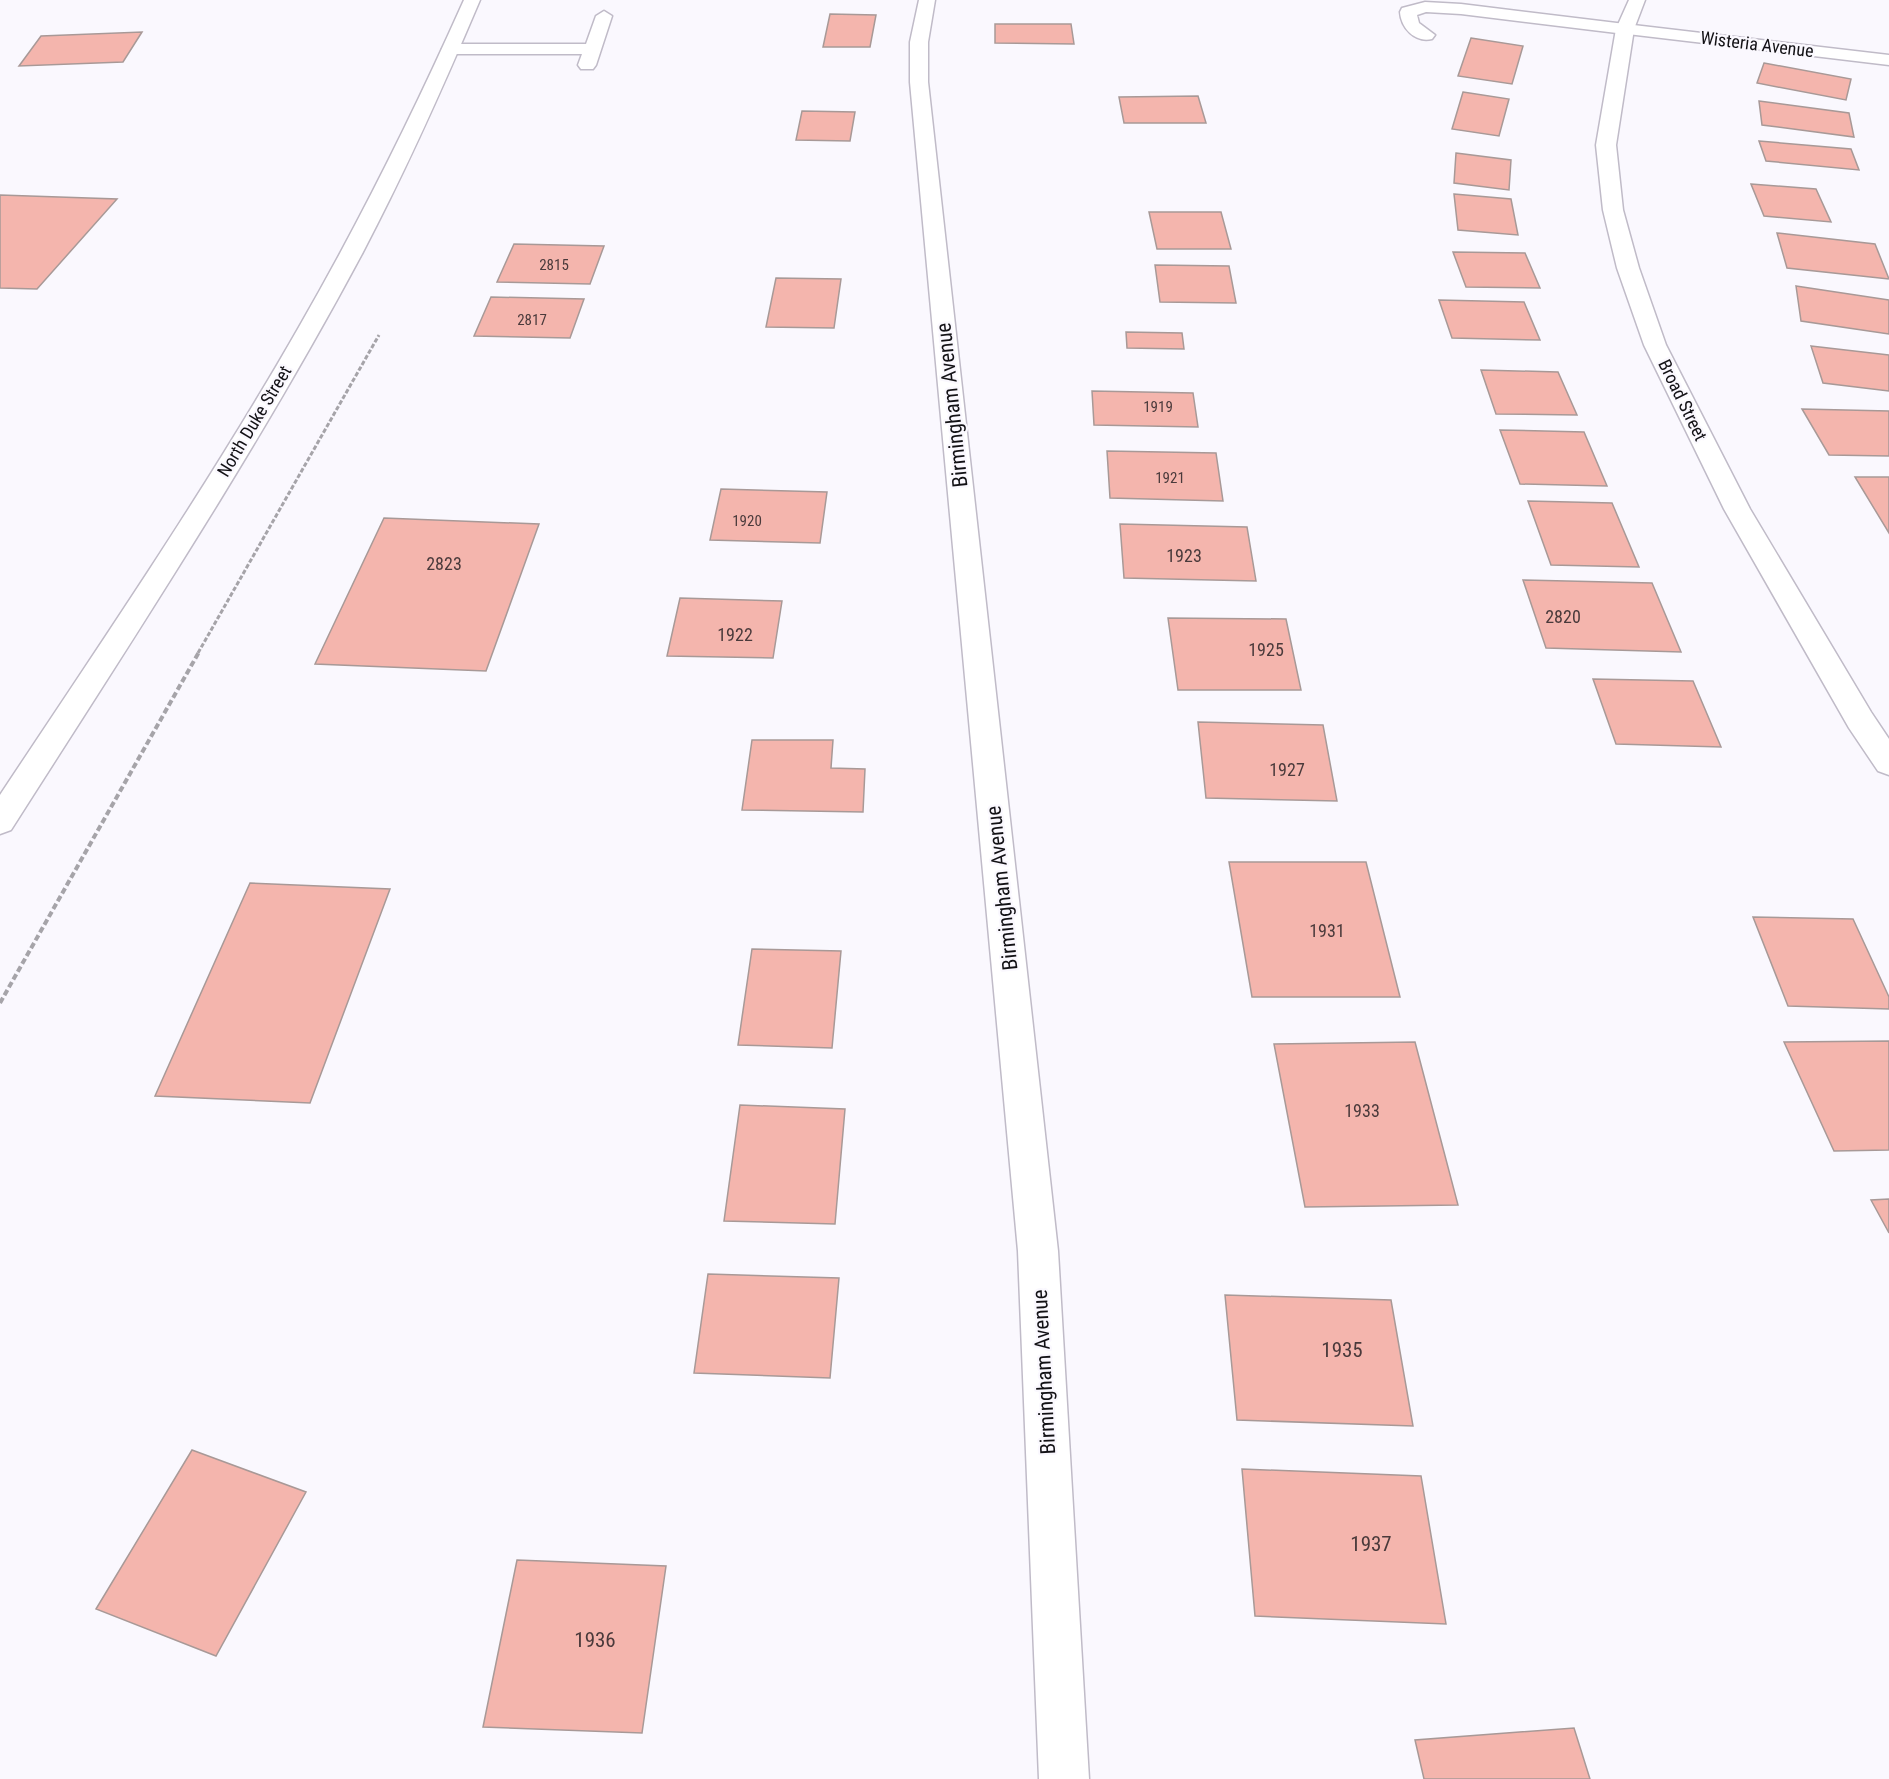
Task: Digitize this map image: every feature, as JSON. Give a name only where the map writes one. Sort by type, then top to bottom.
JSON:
[{"type":"main road","name":"North Duke Street","points":[[0,821],[237,452],[351,255],[417,126],[472,0]]},
{"type":"main road","name":"Birmingham Avenue","points":[[927,0],[920,42],[919,82],[1038,1251],[1064,1779]]},
{"type":"main road","name":"Broad Street","points":[[1637,0],[1625,29],[1606,145],[1613,210],[1628,268],[1655,345],[1737,509],[1860,720],[1889,763]]},
{"type":"main road","name":"Wisteria Avenue","points":[[1426,34],[1417,32],[1408,21],[1408,12],[1425,7],[1461,9],[1889,60]]},
{"type":"main road","points":[[451,49],[590,57],[604,16]]},
{"type":"path","points":[[0,1004],[379,335]]},
{"type":"building","points":[[830,14],[876,15],[870,47],[823,47]]},
{"type":"building","points":[[995,24],[1071,24],[1074,44],[995,43]]},
{"type":"building","points":[[142,32],[123,62],[19,66],[41,36]]},
{"type":"building","points":[[1471,38],[1523,46],[1512,84],[1458,76]]},
{"type":"building","points":[[1764,63],[1851,79],[1846,100],[1757,83]]},
{"type":"building","points":[[1463,92],[1509,99],[1499,136],[1452,129]]},
{"type":"building","points":[[1198,96],[1206,123],[1124,123],[1119,97]]},
{"type":"building","points":[[1759,101],[1849,113],[1854,137],[1762,125]]},
{"type":"building","points":[[802,111],[855,112],[850,141],[796,140]]},
{"type":"building","points":[[1759,141],[1851,149],[1859,170],[1766,161]]},
{"type":"building","points":[[1456,153],[1511,160],[1509,190],[1454,183]]},
{"type":"building","points":[[1751,184],[1816,189],[1831,222],[1764,216]]},
{"type":"building","points":[[1454,194],[1511,199],[1518,235],[1458,230]]},
{"type":"building","points":[[0,195],[117,199],[37,289],[0,288]]},
{"type":"building","points":[[1149,212],[1221,212],[1231,249],[1157,249]]},
{"type":"building","points":[[1777,233],[1875,244],[1889,279],[1787,268]]},
{"type":"building","points":[[514,244],[604,246],[590,284],[497,282]]},
{"type":"building","points":[[1453,252],[1525,253],[1540,288],[1466,287]]},
{"type":"building","points":[[1155,265],[1229,266],[1236,303],[1160,302]]},
{"type":"building","points":[[776,278],[841,279],[834,328],[766,327]]},
{"type":"building","points":[[1796,286],[1889,300],[1889,334],[1801,321]]},
{"type":"building","points":[[491,297],[584,299],[570,338],[474,336]]},
{"type":"building","points":[[1439,300],[1524,302],[1540,340],[1452,338]]},
{"type":"building","points":[[1126,332],[1182,333],[1184,349],[1127,348]]},
{"type":"building","points":[[1811,346],[1889,355],[1889,391],[1823,383]]},
{"type":"building","points":[[1481,370],[1558,372],[1577,415],[1496,414]]},
{"type":"building","points":[[1092,391],[1193,393],[1198,427],[1094,425]]},
{"type":"building","points":[[1802,409],[1889,411],[1889,456],[1829,455]]},
{"type":"building","points":[[1500,430],[1584,432],[1607,486],[1520,484]]},
{"type":"building","points":[[1107,451],[1216,453],[1223,501],[1110,498]]},
{"type":"building","points":[[1855,477],[1889,477],[1889,533]]},
{"type":"building","points":[[721,489],[827,492],[820,543],[710,540]]},
{"type":"building","points":[[1528,501],[1612,503],[1639,567],[1551,565]]},
{"type":"building","points":[[384,518],[539,524],[486,671],[315,664]]},
{"type":"building","points":[[1120,524],[1247,527],[1256,581],[1124,578]]},
{"type":"building","points":[[1523,580],[1652,583],[1681,652],[1546,648]]},
{"type":"building","points":[[680,598],[782,601],[773,658],[667,656]]},
{"type":"building","points":[[1168,618],[1286,619],[1301,690],[1178,690]]},
{"type":"building","points":[[1593,679],[1693,681],[1721,747],[1616,744]]},
{"type":"building","points":[[1198,722],[1323,725],[1337,801],[1206,798]]},
{"type":"building","points":[[752,740],[833,740],[831,768],[865,769],[863,812],[742,810]]},
{"type":"building","points":[[1229,862],[1366,862],[1400,997],[1252,997]]},
{"type":"building","points":[[250,883],[390,889],[310,1103],[155,1096]]},
{"type":"building","points":[[1753,917],[1853,919],[1889,997],[1889,1009],[1788,1006]]},
{"type":"building","points":[[752,949],[841,951],[832,1048],[738,1045]]},
{"type":"building","points":[[1889,1041],[1889,1150],[1834,1151],[1784,1042]]},
{"type":"building","points":[[1415,1042],[1458,1205],[1305,1207],[1274,1044]]},
{"type":"building","points":[[740,1105],[845,1109],[835,1224],[724,1221]]},
{"type":"building","points":[[1889,1199],[1889,1233],[1871,1200]]},
{"type":"building","points":[[708,1274],[839,1278],[830,1378],[694,1373]]},
{"type":"building","points":[[1225,1295],[1391,1300],[1413,1426],[1237,1420]]},
{"type":"building","points":[[192,1450],[306,1492],[216,1656],[96,1609]]},
{"type":"building","points":[[1242,1469],[1421,1476],[1446,1624],[1255,1616]]},
{"type":"building","points":[[517,1560],[666,1566],[642,1733],[483,1727]]},
{"type":"building","points":[[1574,1728],[1590,1779],[1424,1779],[1415,1740]]}]
